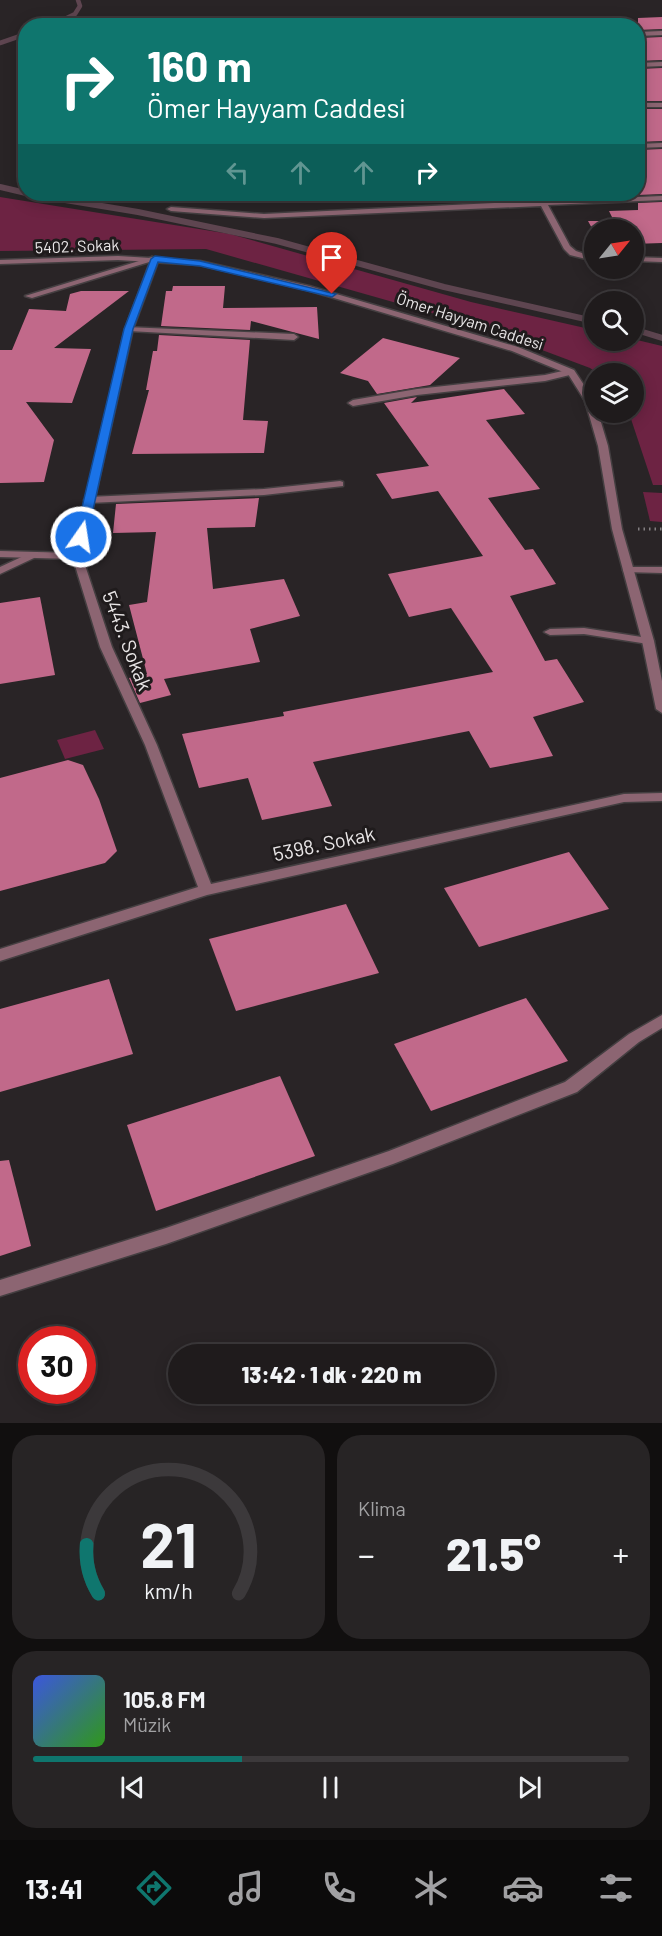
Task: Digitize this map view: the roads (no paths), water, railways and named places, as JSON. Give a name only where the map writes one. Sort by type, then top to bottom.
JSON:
[{"type":"street","points":[[645,34],[662,33]]},
{"type":"street","points":[[645,65],[662,64]]},
{"type":"street","points":[[645,105],[662,105]]},
{"type":"street","points":[[645,146],[662,145]]},
{"type":"street","points":[[645,199],[662,198]]},
{"type":"street","points":[[171,209],[264,216],[573,201]]},
{"type":"street","points":[[543,202],[573,253],[584,256]]},
{"type":"street","points":[[29,296],[155,259]]},
{"type":"street","name":"5402. Sokak","points":[[0,262],[155,259]]},
{"type":"street","name":"5443. Sokak","points":[[155,259],[129,329],[77,556],[106,647],[151,745],[206,890]]},
{"type":"street","name":"Ömer Hayyam Caddesi","points":[[155,259],[200,263],[309,288],[515,349],[571,372]]},
{"type":"street","points":[[644,259],[662,260]]},
{"type":"street","points":[[129,329],[294,337]]},
{"type":"street","points":[[353,403],[417,392],[545,378],[571,372],[590,401],[600,434],[616,529],[648,641],[662,710]]},
{"type":"street","points":[[89,500],[264,492],[340,484]]},
{"type":"street","points":[[0,554],[77,556]]},
{"type":"street","points":[[0,571],[30,556]]},
{"type":"street","points":[[628,570],[662,570]]},
{"type":"street","points":[[550,632],[584,631],[648,641]]},
{"type":"street","name":"5398. Sokak","points":[[0,955],[206,890],[624,798],[662,797]]},
{"type":"street","points":[[0,1288],[166,1236],[381,1161],[571,1088],[634,1038],[662,1022]]},
{"type":"waterway","points":[[67,18],[75,14],[80,6],[78,0]]},
{"type":"waterway","points":[[0,43],[18,37]]},
{"type":"waterway","points":[[0,187],[18,191]]},
{"type":"waterway","points":[[71,201],[138,212],[277,241],[444,287],[584,319]]},
{"type":"waterway","points":[[644,332],[662,338]]}]
